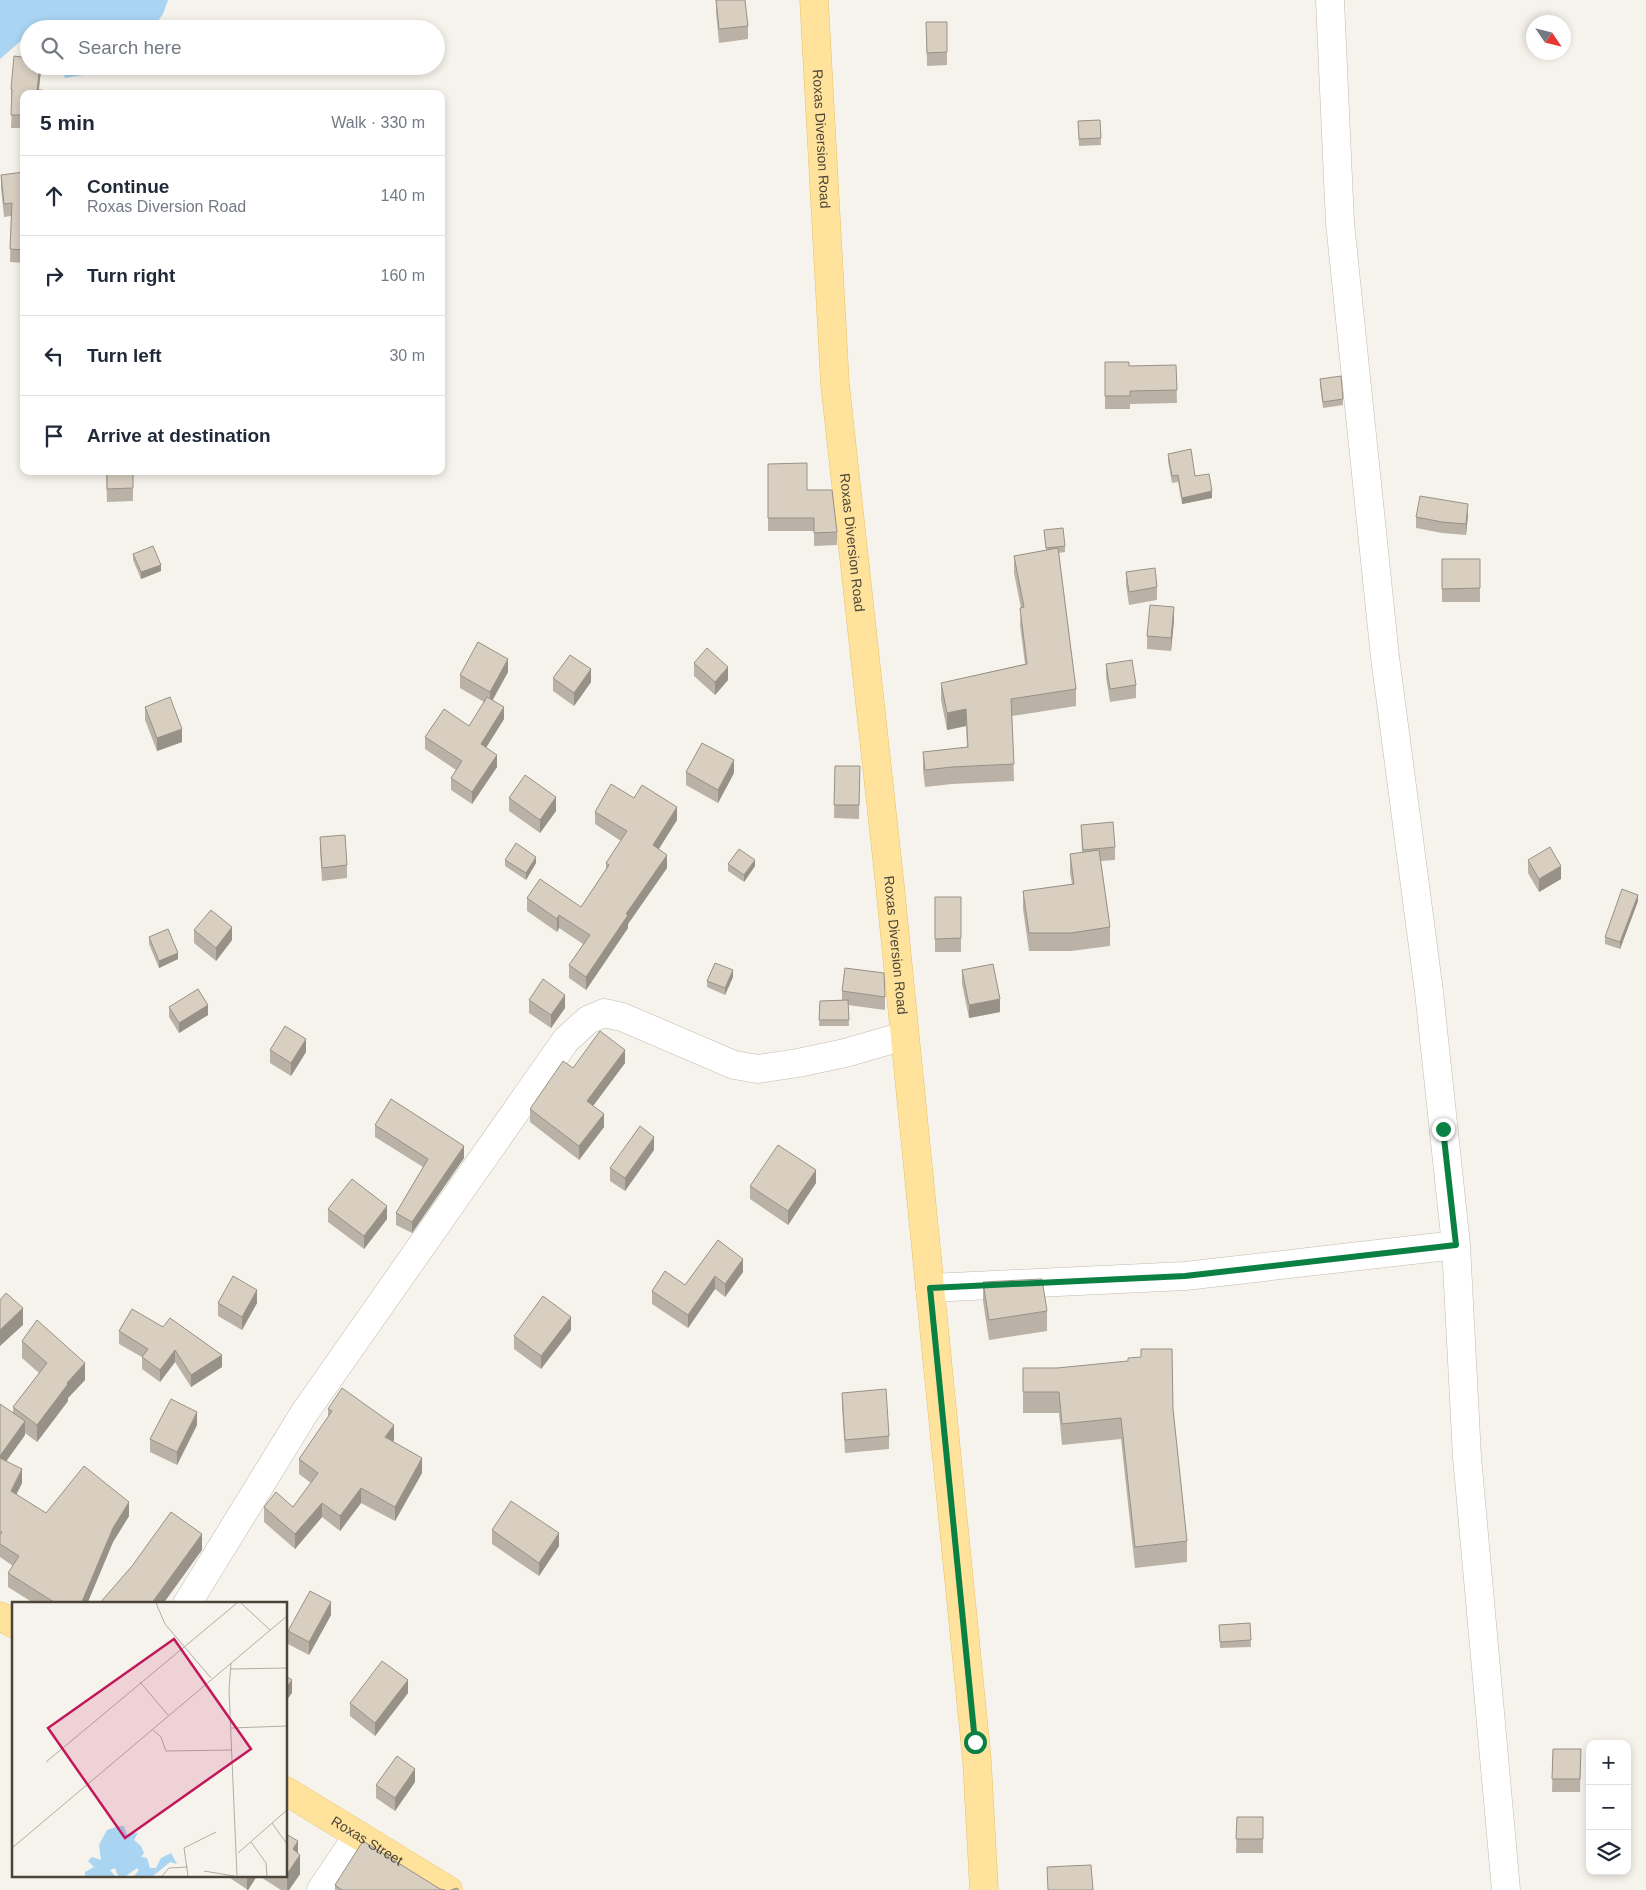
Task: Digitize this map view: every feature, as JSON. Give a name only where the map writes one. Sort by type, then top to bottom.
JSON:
[{"type":"main road","name":"Roxas Diversion Road","points":[[814,0],[835,384],[890,886],[977,1762],[984,1890]]},
{"type":"main road","points":[[0,1616],[12,1623]]},
{"type":"main road","name":"Roxas Street","points":[[288,1792],[448,1890]]},
{"type":"street","points":[[1330,0],[1340,223],[1384,648],[1429,992],[1456,1245],[1467,1457],[1506,1890]]},
{"type":"street","points":[[187,1602],[304,1412],[566,1040],[588,1020],[604,1013],[622,1017],[734,1065],[758,1069],[835,1055],[904,1036]]},
{"type":"street","points":[[930,1288],[1185,1276],[1456,1245]]},
{"type":"street","points":[[321,1890],[358,1835]]},
{"type":"water","points":[[0,0],[168,0],[159,20],[20,20],[20,42],[0,59]]},
{"type":"water","points":[[64,75],[84,75],[65,78]]},
{"type":"building","points":[[716,0],[745,0],[748,26],[719,29]]},
{"type":"building","points":[[926,22],[947,22],[947,52],[927,53]]},
{"type":"building","points":[[14,56],[20,57],[20,75],[39,75],[37,90],[20,90],[20,115],[11,115]]},
{"type":"building","points":[[1100,120],[1101,138],[1079,139],[1078,121]]},
{"type":"building","points":[[20,173],[20,250],[10,249],[12,203],[4,204],[1,175]]},
{"type":"building","points":[[1105,362],[1129,362],[1129,366],[1176,365],[1177,390],[1130,391],[1130,396],[1105,396]]},
{"type":"building","points":[[1341,376],[1343,399],[1323,402],[1320,379]]},
{"type":"building","points":[[1191,449],[1195,476],[1209,474],[1212,491],[1182,498],[1178,475],[1172,476],[1168,454]]},
{"type":"building","points":[[807,463],[807,490],[832,490],[837,532],[814,533],[814,518],[768,518],[768,464]]},
{"type":"building","points":[[107,475],[133,475],[133,488],[107,489]]},
{"type":"building","points":[[1420,496],[1468,504],[1466,524],[1416,517]]},
{"type":"building","points":[[1063,528],[1065,546],[1046,548],[1044,530]]},
{"type":"building","points":[[153,546],[161,565],[141,572],[133,554]]},
{"type":"building","points":[[1058,548],[1076,689],[1011,699],[1014,764],[925,770],[923,752],[968,747],[966,709],[947,713],[941,683],[1027,664],[1020,608],[1024,607],[1014,556]]},
{"type":"building","points":[[1442,559],[1480,559],[1480,588],[1442,589]]},
{"type":"building","points":[[1155,568],[1157,587],[1129,592],[1126,572]]},
{"type":"building","points":[[1150,605],[1174,607],[1171,638],[1147,636]]},
{"type":"building","points":[[478,642],[508,659],[490,692],[460,675]]},
{"type":"building","points":[[707,648],[728,667],[715,682],[694,663]]},
{"type":"building","points":[[570,655],[591,669],[574,693],[553,678]]},
{"type":"building","points":[[1132,660],[1136,685],[1110,689],[1106,664]]},
{"type":"building","points":[[170,697],[182,729],[157,738],[145,707]]},
{"type":"building","points":[[487,697],[504,707],[481,744],[497,755],[472,792],[451,778],[462,761],[425,737],[444,709],[469,726]]},
{"type":"building","points":[[702,743],[734,760],[718,790],[686,772]]},
{"type":"building","points":[[835,766],[860,766],[859,805],[834,805]]},
{"type":"building","points":[[525,775],[556,797],[540,820],[509,798]]},
{"type":"building","points":[[611,784],[634,798],[642,785],[677,807],[653,845],[667,855],[626,914],[628,915],[586,977],[569,965],[590,935],[559,915],[557,919],[527,898],[540,879],[581,907],[609,865],[606,863],[627,831],[595,812]]},
{"type":"building","points":[[1113,822],[1115,847],[1083,850],[1081,825]]},
{"type":"building","points":[[345,835],[347,865],[322,868],[320,837]]},
{"type":"building","points":[[516,843],[536,857],[526,873],[505,860]]},
{"type":"building","points":[[1550,847],[1561,866],[1539,879],[1528,860]]},
{"type":"building","points":[[739,849],[755,860],[744,875],[728,864]]},
{"type":"building","points":[[1099,850],[1110,927],[1071,933],[1029,933],[1023,891],[1074,884],[1070,854]]},
{"type":"building","points":[[1622,889],[1638,895],[1620,942],[1605,937]]},
{"type":"building","points":[[935,897],[961,897],[961,938],[935,939]]},
{"type":"building","points":[[211,910],[232,927],[216,948],[194,930]]},
{"type":"building","points":[[168,929],[178,953],[159,961],[149,937]]},
{"type":"building","points":[[715,963],[733,970],[725,988],[707,981]]},
{"type":"building","points":[[993,964],[1000,999],[969,1005],[962,970]]},
{"type":"building","points":[[845,968],[884,973],[885,997],[842,991]]},
{"type":"building","points":[[543,979],[565,995],[551,1015],[529,1000]]},
{"type":"building","points":[[198,989],[208,1005],[179,1023],[169,1007]]},
{"type":"building","points":[[848,1000],[849,1020],[819,1020],[820,1001]]},
{"type":"building","points":[[285,1026],[306,1039],[291,1063],[270,1050]]},
{"type":"building","points":[[600,1031],[625,1050],[587,1101],[604,1114],[579,1146],[530,1109],[563,1061],[573,1068]]},
{"type":"building","points":[[391,1099],[464,1146],[412,1222],[396,1213],[428,1159],[375,1125]]},
{"type":"building","points":[[640,1126],[654,1137],[625,1178],[610,1168]]},
{"type":"building","points":[[778,1145],[816,1170],[788,1211],[750,1186]]},
{"type":"building","points":[[352,1179],[387,1206],[364,1236],[328,1209]]},
{"type":"building","points":[[718,1240],[743,1259],[725,1284],[715,1276],[688,1315],[652,1291],[665,1271],[685,1285]]},
{"type":"building","points":[[233,1276],[257,1290],[242,1317],[218,1303]]},
{"type":"building","points":[[1042,1279],[1047,1311],[989,1320],[983,1282]]},
{"type":"building","points":[[6,1293],[23,1308],[0,1330],[0,1300]]},
{"type":"building","points":[[543,1296],[571,1317],[541,1356],[514,1336]]},
{"type":"building","points":[[132,1309],[163,1327],[170,1318],[222,1355],[191,1375],[175,1350],[160,1370],[142,1357],[148,1349],[119,1331]]},
{"type":"building","points":[[37,1320],[85,1363],[67,1383],[37,1425],[13,1407],[47,1363],[22,1341]]},
{"type":"building","points":[[1141,1349],[1172,1349],[1173,1409],[1187,1541],[1135,1547],[1121,1418],[1062,1424],[1059,1392],[1023,1392],[1023,1368],[1057,1368],[1128,1361],[1128,1358],[1141,1357]]},
{"type":"building","points":[[342,1388],[394,1425],[385,1437],[422,1458],[395,1507],[361,1488],[340,1516],[322,1503],[295,1534],[264,1507],[276,1492],[293,1507],[318,1473],[299,1459],[332,1411],[328,1409]]},
{"type":"building","points":[[886,1389],[889,1436],[845,1440],[842,1393]]},
{"type":"building","points":[[171,1399],[197,1412],[177,1452],[150,1439]]},
{"type":"building","points":[[0,1404],[25,1421],[0,1456]]},
{"type":"building","points":[[0,1458],[22,1469],[11,1491],[46,1513],[84,1466],[129,1502],[113,1528],[82,1602],[54,1602],[8,1573],[19,1556],[0,1544],[2,1532],[0,1531]]},
{"type":"building","points":[[511,1501],[559,1533],[539,1563],[492,1530]]},
{"type":"building","points":[[171,1512],[202,1534],[152,1602],[101,1602],[132,1566]]},
{"type":"building","points":[[310,1591],[331,1602],[309,1642],[288,1631]]},
{"type":"building","points":[[1250,1623],[1251,1640],[1220,1642],[1219,1625]]},
{"type":"building","points":[[382,1661],[408,1680],[375,1723],[350,1703]]},
{"type":"building","points":[[288,1677],[292,1680],[288,1685]]},
{"type":"building","points":[[1553,1749],[1581,1749],[1580,1779],[1552,1779]]},
{"type":"building","points":[[397,1756],[415,1769],[395,1798],[376,1785]]},
{"type":"building","points":[[1237,1817],[1263,1817],[1263,1839],[1236,1839]]},
{"type":"building","points":[[288,1835],[298,1841],[293,1849],[300,1855],[288,1873]]},
{"type":"building","points":[[363,1841],[440,1889],[445,1890],[342,1890],[335,1885]]},
{"type":"building","points":[[1091,1865],[1093,1890],[1048,1890],[1047,1867]]},
{"type":"route","points":[[975,1742],[930,1288],[1185,1276],[1456,1245],[1443,1129]]}]
